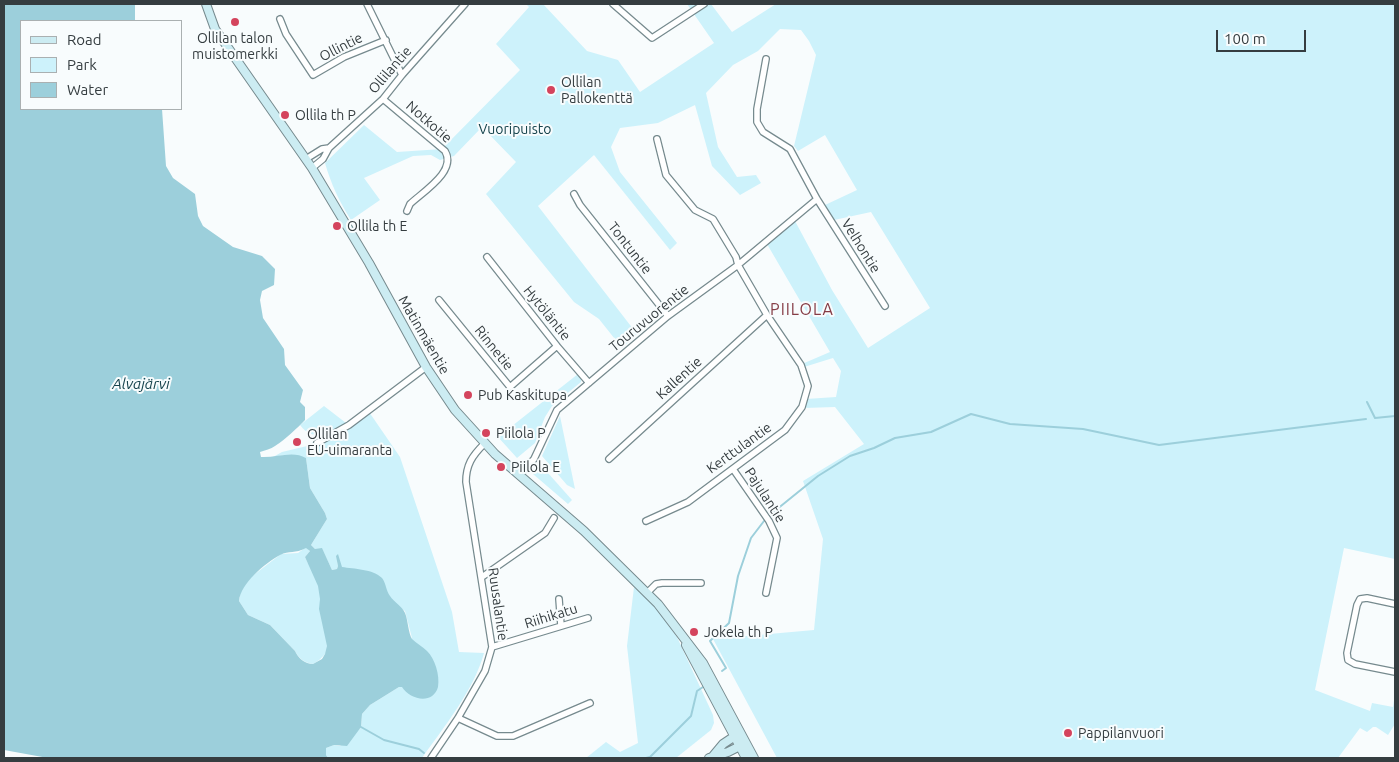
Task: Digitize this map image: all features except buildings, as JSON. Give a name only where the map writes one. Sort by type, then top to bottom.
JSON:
[{"type":"main road","name":"Matinmäentie","points":[[206,4],[215,29],[312,168],[369,263],[426,367],[455,410],[484,444],[584,532],[648,592],[679,632],[742,744]]},
{"type":"main road","points":[[711,757],[723,744],[737,734]]},
{"type":"main road","points":[[711,757],[725,754],[742,744]]},
{"type":"main road","points":[[742,744],[746,758]]},
{"type":"main road","points":[[742,744],[754,758]]},
{"type":"street","points":[[367,4],[402,75]]},
{"type":"street","name":"Ollilantie","points":[[312,168],[323,159],[329,148],[384,99],[402,75],[465,4]]},
{"type":"street","points":[[613,4],[652,38],[704,4]]},
{"type":"street","name":"Ollintie","points":[[280,19],[286,34],[313,76],[344,57],[386,40]]},
{"type":"street","name":"Velhontie","points":[[766,58],[757,109],[757,122],[764,132],[790,149],[817,199],[885,306]]},
{"type":"street","name":"Notkotie","points":[[384,99],[445,151],[448,157],[448,165],[445,172],[410,204],[408,211]]},
{"type":"street","name":"Kerttulantie","points":[[646,521],[688,502],[785,430],[802,407],[808,386],[801,365],[767,316],[738,265],[736,257],[713,219],[694,210],[666,175],[657,139]]},
{"type":"street","name":"Ollilantie","points":[[306,159],[322,149],[329,148]]},
{"type":"street","name":"Tontuntie","points":[[574,194],[580,205],[668,316]]},
{"type":"street","name":"Touruvuorentie","points":[[519,475],[534,459],[557,410],[668,316],[738,265],[817,199]]},
{"type":"street","name":"Hytöläntie","points":[[487,257],[589,383]]},
{"type":"street","name":"Rinnetie","points":[[439,300],[510,387],[558,346]]},
{"type":"street","name":"Kallentie","points":[[609,459],[767,316]]},
{"type":"street","points":[[317,443],[322,438],[338,432],[349,425],[426,367]]},
{"type":"street","name":"Ruusalantie","points":[[431,758],[458,718],[485,670],[492,647],[466,477],[466,471],[471,458],[484,444]]},
{"type":"street","name":"Pajulantie","points":[[733,468],[769,521],[777,538],[766,594]]},
{"type":"street","points":[[482,578],[545,532],[554,518]]},
{"type":"street","points":[[648,592],[656,584],[662,582],[701,583]]},
{"type":"street","points":[[1395,604],[1360,598],[1347,653],[1348,660],[1355,664],[1395,672]]},
{"type":"street","points":[[559,599],[561,626]]},
{"type":"street","name":"Riihikatu","points":[[492,647],[588,618]]},
{"type":"street","points":[[458,718],[497,736],[514,736],[590,703]]},
{"type":"green space","name":"Vuoripuisto","points":[[526,4],[543,4],[587,51],[618,60],[640,92],[714,43],[687,4],[711,4],[732,32],[776,4],[1395,4],[1395,559],[1344,548],[1315,690],[1370,711],[1372,703],[1393,707],[1395,693],[1395,724],[1388,735],[1376,727],[1367,732],[1360,728],[1338,758],[777,758],[713,639],[814,630],[823,539],[803,481],[864,444],[835,407],[804,408],[806,399],[836,397],[841,371],[833,358],[804,367],[802,364],[830,352],[767,244],[795,221],[832,290],[868,348],[930,308],[871,212],[834,220],[825,205],[857,190],[825,135],[798,151],[794,146],[816,55],[801,30],[780,29],[758,51],[733,65],[706,93],[718,147],[737,177],[756,175],[761,183],[740,195],[712,166],[695,105],[658,123],[620,128],[611,147],[620,172],[677,243],[670,250],[594,155],[538,206],[637,334],[622,348],[599,319],[574,302],[486,194],[516,162],[482,127],[454,156],[440,160],[431,155],[413,156],[364,178],[380,200],[351,220],[336,192],[325,163],[364,125],[397,152],[442,149],[520,70],[496,44],[529,7]]},
{"type":"green space","points":[[578,374],[581,377],[581,382],[552,406],[545,417],[535,443],[517,458],[498,437]]},
{"type":"green space","points":[[324,406],[346,423],[367,409],[400,457],[452,612],[459,652],[484,653],[466,694],[422,758],[328,758],[326,755],[326,748],[334,745],[340,746],[361,727],[362,714],[370,705],[402,687],[412,638],[405,611],[341,569],[337,556],[337,569],[332,570],[322,549],[315,549],[311,545],[327,519],[310,488],[306,458],[285,455],[273,457],[282,452],[307,446],[311,447],[312,443],[322,435],[310,433],[300,425]]},
{"type":"green space","points":[[560,416],[575,489],[567,485],[542,456]]},
{"type":"green space","points":[[540,464],[572,500],[568,504],[533,474]]},
{"type":"green space","points":[[306,547],[310,551],[305,557],[308,563],[314,567],[331,635],[329,647],[325,654],[313,664],[305,662],[300,658],[270,625],[248,615],[239,601],[241,590],[251,577],[281,554],[298,553]]},
{"type":"green space","points":[[634,587],[655,606],[677,637],[713,715],[714,723],[711,730],[676,758],[586,758],[606,742],[620,752],[638,743],[627,646]]},
{"type":"water","name":"Alvajärvi","points":[[4,4],[135,4],[135,20],[20,20],[20,110],[162,110],[166,166],[173,178],[195,194],[198,216],[203,226],[233,247],[262,256],[275,269],[274,285],[262,291],[260,300],[263,318],[284,349],[285,365],[303,390],[300,402],[305,407],[305,420],[291,434],[272,448],[260,452],[261,457],[290,454],[306,458],[310,488],[327,519],[311,545],[315,549],[322,548],[332,570],[337,569],[336,556],[338,554],[342,567],[369,571],[382,578],[389,594],[405,613],[412,639],[427,651],[435,663],[438,672],[438,687],[431,696],[421,699],[410,695],[402,687],[399,687],[370,705],[362,714],[361,727],[347,746],[334,745],[326,748],[328,758],[48,758],[4,750]],"holes":[[[306,548],[310,551],[305,557],[318,586],[319,609],[327,646],[322,659],[313,664],[307,663],[300,658],[270,625],[248,615],[239,601],[244,587],[267,563],[283,554]]]},
{"type":"waterway","points":[[1367,402],[1375,418],[1395,416]]},
{"type":"waterway","points":[[771,514],[818,476],[850,456],[895,438],[931,432],[971,414],[1010,424],[1083,429],[1159,445],[1366,419]]},
{"type":"waterway","points":[[722,671],[726,668],[710,641],[729,623],[738,576],[751,538],[764,521]]},
{"type":"waterway","points":[[646,758],[650,757],[691,716],[697,691],[703,687]]},
{"type":"waterway","points":[[361,727],[384,740],[419,749],[424,753]]},
{"type":"place","name":"Ollilan talon muistomerkki","points":[[235,22]]},
{"type":"place","name":"Ollilan Pallokenttä","points":[[551,90]]},
{"type":"place","name":"Ollila th P","points":[[285,115]]},
{"type":"place","name":"Ollila th E","points":[[337,226]]},
{"type":"place","name":"Pub Kaskitupa","points":[[468,395]]},
{"type":"place","name":"Piilola P","points":[[486,433]]},
{"type":"place","name":"Ollilan EU-uimaranta","points":[[297,442]]},
{"type":"place","name":"Piilola E","points":[[501,467]]},
{"type":"place","name":"Jokela th P","points":[[694,632]]},
{"type":"place","name":"Pappilanvuori","points":[[1068,733]]},
{"type":"district","name":"PIILOLA","points":[[802,310]]}]
